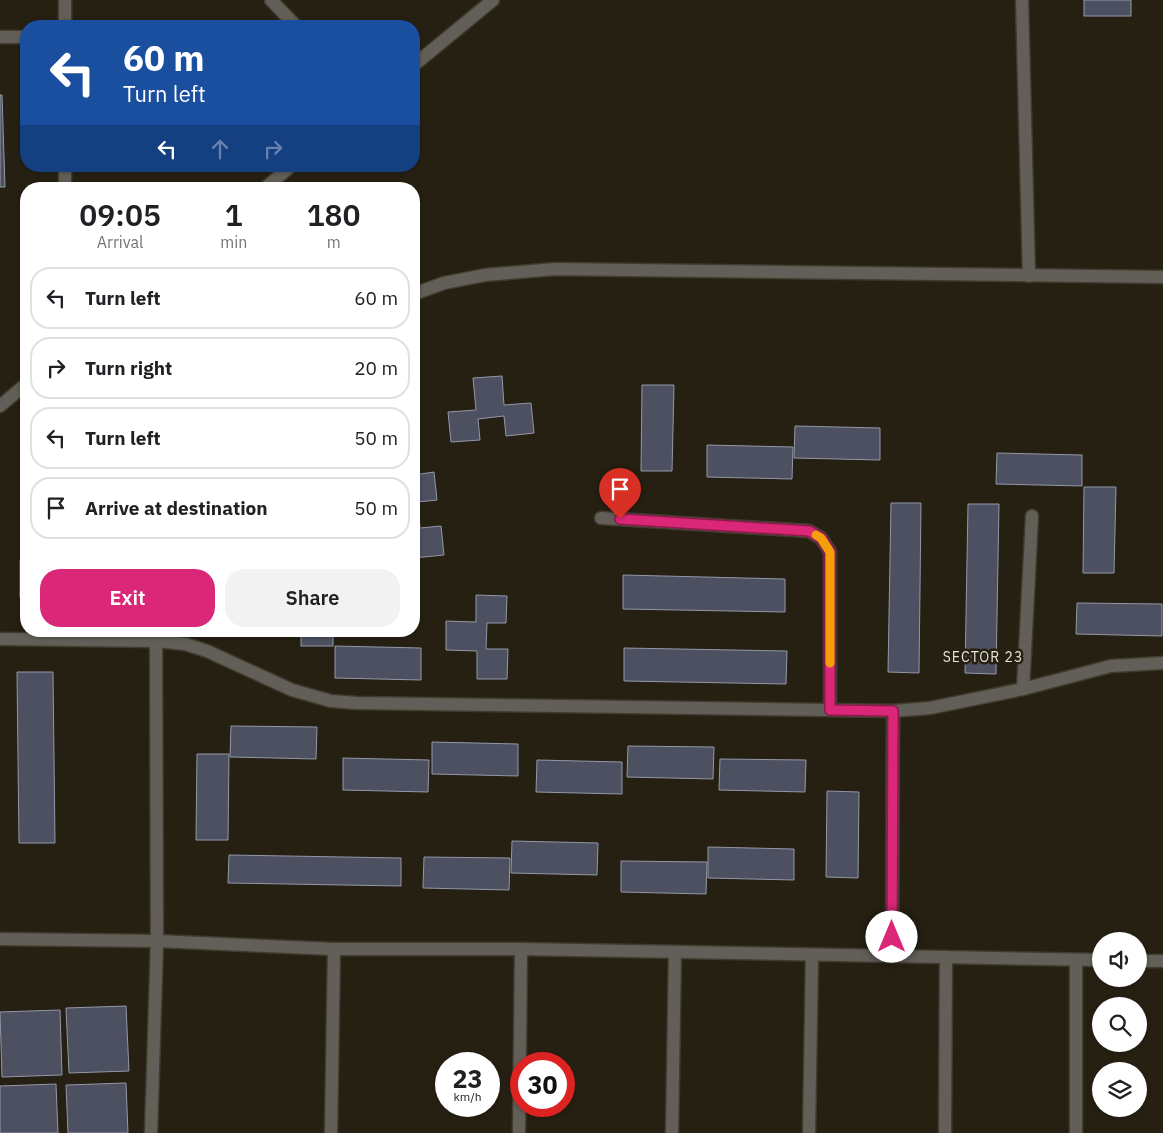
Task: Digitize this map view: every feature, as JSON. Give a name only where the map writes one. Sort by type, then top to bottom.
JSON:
[{"type":"street","points":[[65,0],[65,20]]},
{"type":"street","points":[[271,0],[290,20]]},
{"type":"street","points":[[420,61],[493,0]]},
{"type":"street","points":[[1022,0],[1029,276]]},
{"type":"street","points":[[0,37],[20,37]]},
{"type":"street","points":[[272,182],[284,172]]},
{"type":"street","points":[[420,292],[444,283],[485,275],[555,269],[1163,277]]},
{"type":"street","points":[[0,406],[20,390]]},
{"type":"street","points":[[1023,689],[1032,516]]},
{"type":"street","points":[[601,518],[809,531],[821,538],[830,552],[830,710]]},
{"type":"street","points":[[0,639],[156,641],[186,644],[207,651],[292,690],[331,701],[357,703],[893,711],[930,708],[1023,689],[1111,666],[1163,663]]},
{"type":"street","points":[[151,1133],[157,941],[156,641]]},
{"type":"street","points":[[892,956],[893,711]]},
{"type":"street","points":[[0,938],[157,941],[334,949],[521,949],[1092,960]]},
{"type":"street","points":[[331,1133],[334,949]]},
{"type":"street","points":[[519,1133],[521,949]]},
{"type":"street","points":[[672,1133],[675,952]]},
{"type":"street","points":[[809,1133],[812,955]]},
{"type":"street","points":[[945,1133],[946,957]]},
{"type":"street","points":[[1076,960],[1076,1133]]},
{"type":"street","points":[[1147,961],[1163,961]]},
{"type":"building","points":[[1084,0],[1131,0],[1131,16],[1084,16]]},
{"type":"building","points":[[0,95],[2,95],[5,187],[0,187]]},
{"type":"building","points":[[502,376],[504,405],[531,403],[534,433],[506,436],[504,416],[478,419],[480,440],[451,442],[448,412],[476,410],[473,378]]},
{"type":"building","points":[[642,385],[674,385],[672,471],[641,471]]},
{"type":"building","points":[[795,426],[880,428],[880,460],[794,458]]},
{"type":"building","points":[[707,445],[793,447],[792,479],[707,477]]},
{"type":"building","points":[[997,453],[1082,455],[1082,486],[996,484]]},
{"type":"building","points":[[434,472],[437,500],[420,502],[420,474]]},
{"type":"building","points":[[1084,487],[1116,487],[1114,573],[1083,573]]},
{"type":"building","points":[[891,503],[921,503],[919,673],[888,672]]},
{"type":"building","points":[[968,504],[999,504],[996,674],[965,673]]},
{"type":"building","points":[[441,526],[444,555],[420,557],[420,528]]},
{"type":"building","points":[[623,575],[785,579],[785,612],[623,609]]},
{"type":"building","points":[[476,595],[507,596],[506,623],[487,623],[486,649],[508,649],[507,679],[477,679],[477,651],[446,650],[446,621],[476,622]]},
{"type":"building","points":[[1077,603],[1162,604],[1162,636],[1076,634]]},
{"type":"building","points":[[301,637],[333,637],[333,646],[301,646]]},
{"type":"building","points":[[335,646],[421,648],[421,680],[335,678]]},
{"type":"building","points":[[624,648],[787,651],[786,684],[624,681]]},
{"type":"building","points":[[17,672],[53,672],[55,843],[19,843]]},
{"type":"building","points":[[231,726],[317,727],[316,759],[230,757]]},
{"type":"building","points":[[432,742],[518,744],[518,776],[432,774]]},
{"type":"building","points":[[628,746],[714,747],[713,779],[627,777]]},
{"type":"building","points":[[197,754],[229,754],[228,840],[196,840]]},
{"type":"building","points":[[343,758],[429,760],[428,792],[343,790]]},
{"type":"building","points":[[720,759],[806,760],[805,792],[719,790]]},
{"type":"building","points":[[537,760],[622,762],[622,794],[536,792]]},
{"type":"building","points":[[827,791],[859,792],[858,878],[826,877]]},
{"type":"building","points":[[512,841],[598,843],[597,875],[511,873]]},
{"type":"building","points":[[708,847],[794,849],[794,880],[708,878]]},
{"type":"building","points":[[229,855],[401,858],[401,886],[228,883]]},
{"type":"building","points":[[424,857],[510,858],[509,890],[423,888]]},
{"type":"building","points":[[621,861],[707,862],[706,894],[621,892]]},
{"type":"building","points":[[126,1006],[129,1071],[69,1073],[66,1008]]},
{"type":"building","points":[[60,1010],[62,1075],[2,1077],[0,1012]]},
{"type":"building","points":[[126,1083],[128,1133],[68,1133],[66,1085]]},
{"type":"building","points":[[56,1084],[58,1133],[0,1133],[0,1086]]},
{"type":"slow traffic","points":[[816,535],[821,538],[830,552],[830,663]]},
{"type":"district","name":"SECTOR 23","points":[[983,657]]},
{"type":"route","points":[[620,519],[809,531],[821,538],[830,552],[830,710],[893,711],[892,937]]}]
